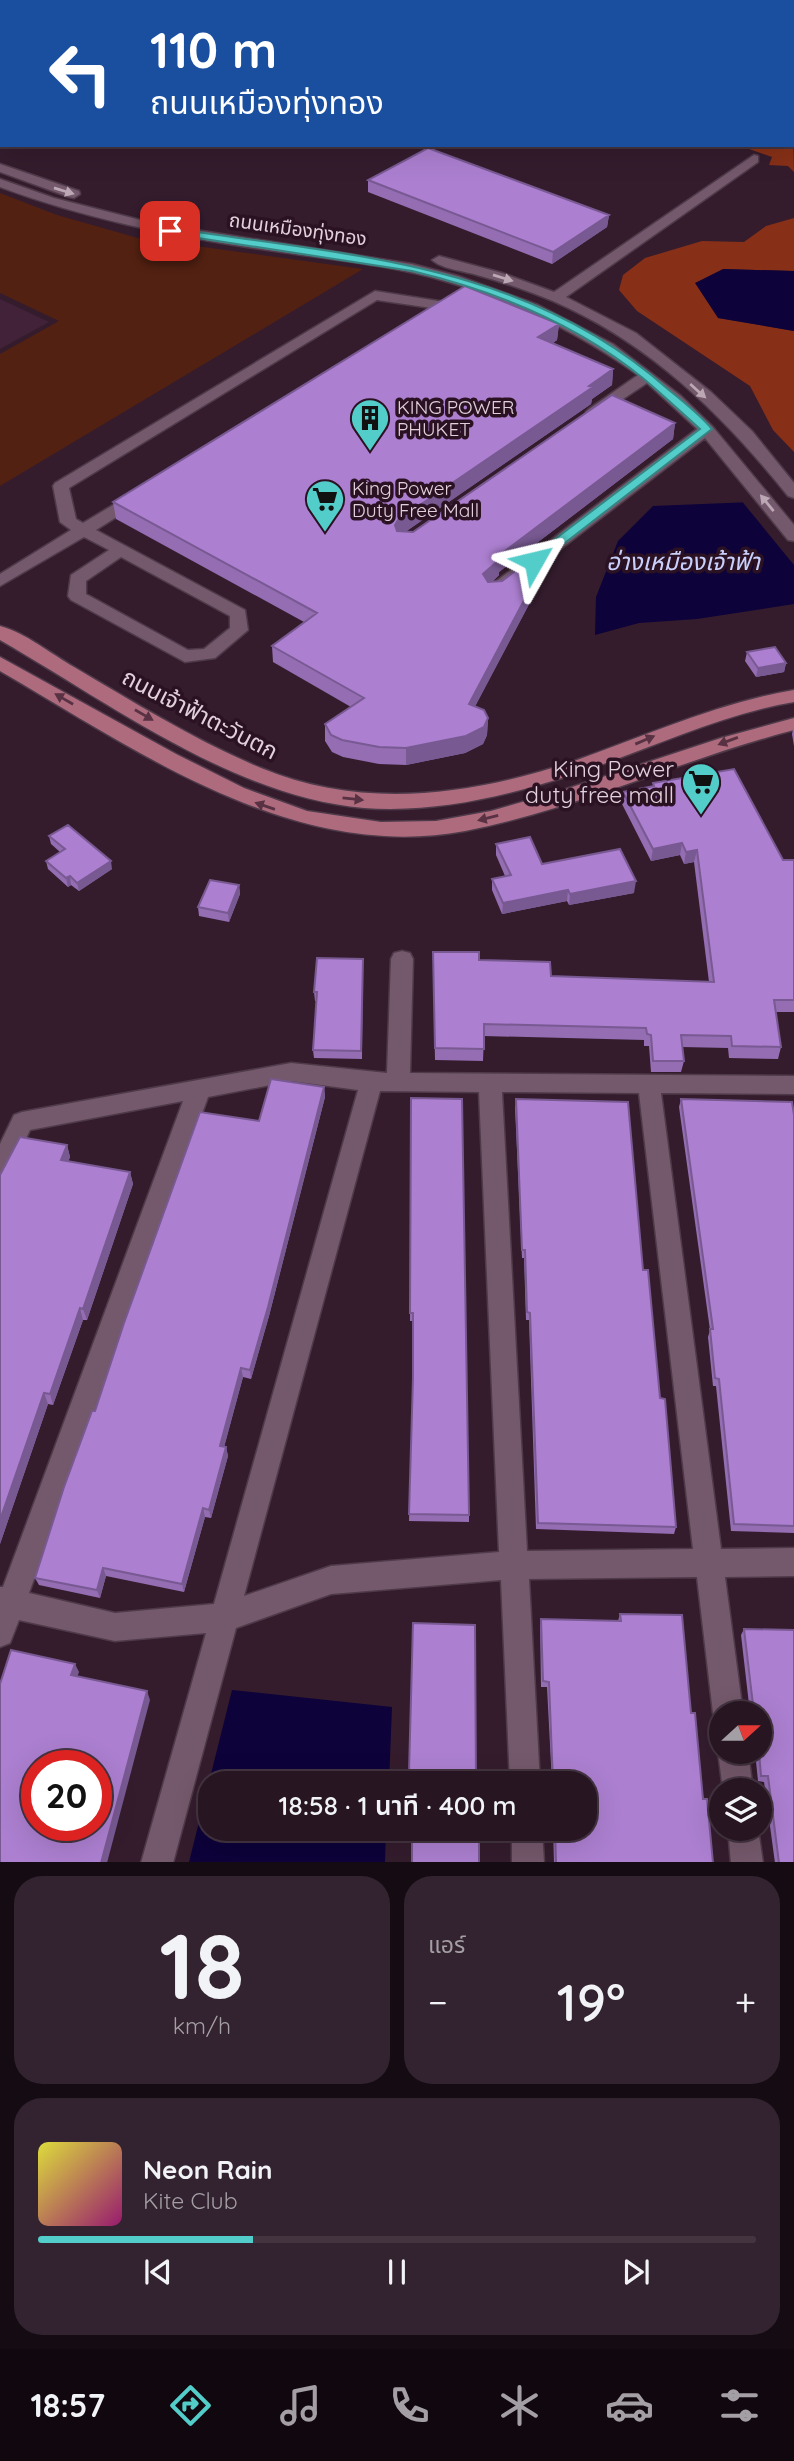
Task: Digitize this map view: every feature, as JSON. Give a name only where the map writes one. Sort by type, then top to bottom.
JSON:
[{"type":"main road","name":"ถนนเจ้าฟ้าตะวันตก","points":[[0,632],[235,765],[315,793],[362,800],[434,800],[500,788],[592,761],[715,713],[794,696]]},
{"type":"main road","points":[[0,663],[241,797],[315,821],[367,828],[423,829],[471,822],[557,800],[738,737],[794,724]]},
{"type":"street","points":[[556,297],[754,159]]},
{"type":"street","name":"ถนนเหมืองทุ่งทอง","points":[[0,168],[63,191],[157,216],[247,237],[390,264],[476,286],[533,306],[604,345],[647,376],[707,429],[794,536]]},
{"type":"street","name":"ถนนเหมืองทุ่งทอง","points":[[0,183],[36,198],[152,228],[438,259],[518,282],[593,314],[668,365],[740,428],[794,493]]},
{"type":"street","points":[[422,320],[476,286]]},
{"type":"street","points":[[120,550],[77,579],[77,597],[185,656],[209,654],[239,630],[239,614],[68,522],[61,486],[375,295],[445,306]]},
{"type":"street","points":[[583,420],[647,376]]},
{"type":"street","points":[[494,592],[707,429]]},
{"type":"street","points":[[0,581],[153,486]]},
{"type":"street","points":[[157,1862],[226,1617],[384,1082],[402,959]]},
{"type":"street","points":[[0,1169],[22,1122],[291,1072],[384,1082],[794,1085]]},
{"type":"street","points":[[490,1084],[524,1771]]},
{"type":"street","points":[[649,1085],[727,1701]]},
{"type":"street","points":[[0,1633],[5,1602],[199,1090]]},
{"type":"street","points":[[5,1602],[115,1627],[226,1617],[331,1580],[515,1565],[794,1562]]},
{"type":"street","points":[[527,1841],[528,1862]]},
{"type":"street","points":[[744,1841],[747,1862]]},
{"type":"shaded area","points":[[744,147],[793,147],[794,172],[788,166],[769,165],[772,157]]},
{"type":"shaded area","points":[[0,193],[57,215],[138,238],[363,269],[0,486],[0,354],[59,321],[0,293]]},
{"type":"shaded area","points":[[794,218],[794,271],[723,269],[718,318],[794,331],[794,452],[773,430],[750,386],[637,311],[619,290],[623,275],[645,258],[702,241],[744,242],[766,226]]},
{"type":"shaded area","points":[[0,299],[49,322],[0,349]]},
{"type":"water","points":[[723,269],[794,271],[794,331],[718,318],[695,283]]},
{"type":"water","name":"อ่างเหมืองเจ้าฟ้า","points":[[794,487],[794,604],[697,619],[639,623],[595,635],[596,597],[618,541],[653,506],[752,502]]},
{"type":"water","points":[[232,1690],[392,1707],[389,1771],[212,1771]]},
{"type":"water","points":[[198,1826],[198,1841],[386,1841],[385,1862],[189,1862]]},
{"type":"pier","points":[[794,483],[794,565],[740,499],[751,499]]},
{"type":"building","points":[[428,148],[609,215],[553,252],[368,180]]},
{"type":"building","points":[[465,286],[559,324],[538,337],[613,369],[589,386],[593,387],[398,520],[395,525],[397,531],[413,532],[612,395],[675,423],[497,557],[500,559],[483,574],[488,582],[502,581],[519,568],[537,576],[469,704],[484,710],[488,718],[484,727],[466,736],[406,748],[379,747],[342,740],[331,735],[325,724],[364,698],[272,646],[317,613],[113,502]]},
{"type":"building","points":[[775,647],[786,663],[758,668],[747,652]]},
{"type":"building","points":[[734,769],[783,860],[794,860],[794,1000],[774,1000],[781,1047],[732,1046],[731,1036],[681,1035],[684,1061],[653,1061],[651,1035],[647,1034],[646,1028],[484,1024],[484,1049],[435,1048],[433,952],[479,952],[479,960],[550,962],[551,976],[714,982],[697,850],[686,852],[682,843],[653,849],[623,792],[654,786],[653,783]]},
{"type":"building","points":[[68,825],[111,861],[77,883],[70,876],[66,878],[46,861],[65,849],[49,836]]},
{"type":"building","points":[[530,837],[542,864],[620,849],[636,881],[570,894],[568,890],[503,903],[492,879],[511,875],[496,844]]},
{"type":"building","points":[[210,880],[239,885],[228,913],[198,907]]},
{"type":"building","points":[[317,958],[363,959],[361,1051],[313,1050]]},
{"type":"building","points":[[271,1079],[324,1087],[250,1370],[241,1368],[220,1446],[226,1447],[209,1510],[203,1508],[182,1584],[103,1568],[97,1590],[35,1578],[64,1487],[92,1411],[95,1411],[200,1112],[259,1121]]},
{"type":"building","points":[[411,1098],[462,1099],[469,1515],[409,1514],[413,1378],[413,1313],[410,1313]]},
{"type":"building","points":[[516,1099],[628,1102],[643,1270],[648,1270],[660,1398],[665,1399],[676,1527],[538,1523],[530,1313],[527,1312],[525,1250],[522,1250]]},
{"type":"building","points":[[681,1099],[792,1102],[794,1526],[734,1524],[719,1379],[715,1378],[710,1329],[713,1329]]},
{"type":"building","points":[[20,1137],[67,1145],[61,1160],[130,1172],[83,1309],[80,1308],[50,1394],[44,1393],[0,1520],[0,1175]]},
{"type":"building","points":[[620,1614],[682,1615],[691,1713],[695,1713],[703,1799],[707,1799],[713,1862],[556,1862],[555,1841],[597,1841],[597,1771],[553,1771],[549,1682],[543,1681],[541,1619],[621,1621]]},
{"type":"building","points":[[413,1623],[475,1625],[476,1771],[409,1771]]},
{"type":"building","points":[[744,1629],[794,1630],[794,1862],[779,1862],[772,1808],[772,1778],[761,1776],[760,1764],[772,1764],[772,1701],[753,1701]]},
{"type":"building","points":[[11,1650],[75,1664],[71,1675],[147,1691],[112,1822],[112,1750],[21,1750],[21,1841],[107,1841],[101,1862],[0,1862],[0,1684]]},
{"type":"building","points":[[412,1841],[479,1841],[479,1862],[412,1862]]},
{"type":"place","name":"KING POWER PHUKET","points":[[370,452]]},
{"type":"place","name":"King Power Duty Free Mall","points":[[325,533]]},
{"type":"place","name":"King Power duty free mall","points":[[701,816]]},
{"type":"route","points":[[170,231],[412,268],[449,277],[533,306],[604,345],[677,400],[707,429],[534,561]]}]
